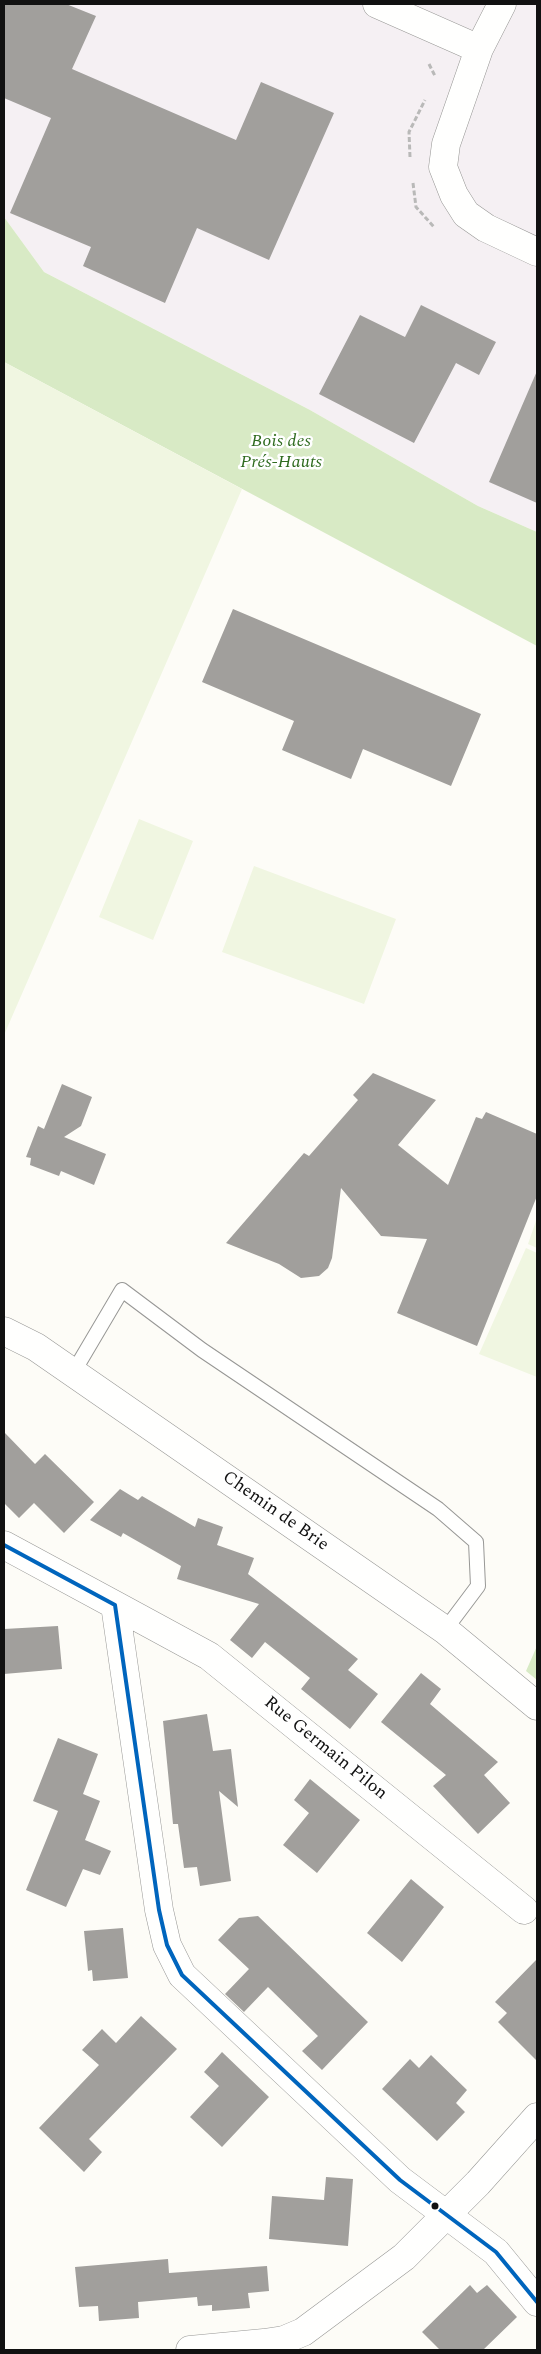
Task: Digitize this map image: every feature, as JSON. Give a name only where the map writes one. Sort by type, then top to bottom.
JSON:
[{"type":"street","points":[[377,4],[479,49]]},
{"type":"street","points":[[502,4],[479,49],[446,144],[443,167],[454,195],[466,214],[486,228],[537,252]]},
{"type":"street","name":"Chemin de Brie","points":[[4,1331],[36,1347],[445,1630],[537,1706]]},
{"type":"street","name":"Rue Germain Pilon","points":[[4,1545],[209,1656],[524,1910]]},
{"type":"street","points":[[115,1605],[159,1910],[167,1945],[182,1975],[400,2180],[496,2252],[537,2302]]},
{"type":"street","points":[[190,2350],[284,2340],[303,2332],[404,2257],[478,2183],[537,2117]]},
{"type":"lane","points":[[73,1373],[122,1290],[202,1350],[438,1509],[476,1542],[478,1586],[445,1630]]},
{"type":"shaded area","points":[[4,4],[537,4],[537,532],[478,506],[310,410],[44,272],[4,217]]},
{"type":"green space","name":"Bois des Prés-Hauts","points":[[4,217],[44,272],[310,410],[478,506],[537,532],[537,646],[4,362]]},
{"type":"green space","points":[[4,362],[242,489],[4,1035]]},
{"type":"green space","points":[[139,819],[193,841],[153,940],[99,917]]},
{"type":"green space","points":[[254,866],[396,919],[364,1004],[222,952]]},
{"type":"green space","points":[[537,1218],[537,1248],[528,1244]]},
{"type":"green space","points":[[526,1248],[537,1253],[537,1377],[479,1354]]},
{"type":"green space","points":[[537,1646],[537,1680],[526,1671]]},
{"type":"building","points":[[4,4],[66,4],[96,16],[72,69],[236,140],[261,82],[334,113],[269,260],[197,228],[165,303],[83,266],[91,247],[10,213],[51,118],[4,98]]},
{"type":"building","points":[[421,305],[496,342],[479,375],[456,363],[414,443],[319,394],[360,315],[405,337]]},
{"type":"building","points":[[537,371],[537,503],[489,482]]},
{"type":"building","points":[[233,609],[481,714],[451,786],[363,749],[351,779],[282,750],[294,721],[202,682]]},
{"type":"building","points":[[373,1073],[436,1100],[398,1145],[448,1185],[476,1117],[482,1119],[486,1112],[537,1134],[537,1196],[477,1346],[397,1313],[427,1239],[381,1236],[341,1188],[332,1258],[328,1268],[319,1276],[301,1278],[279,1264],[226,1243],[304,1153],[309,1156],[358,1100],[353,1095]]},
{"type":"building","points":[[62,1084],[92,1097],[81,1126],[64,1137],[106,1154],[94,1185],[61,1171],[59,1176],[30,1165],[31,1158],[26,1157],[38,1126],[44,1129]]},
{"type":"building","points":[[4,1432],[35,1464],[45,1454],[94,1502],[64,1533],[34,1503],[19,1518],[4,1503]]},
{"type":"building","points":[[120,1489],[138,1500],[142,1496],[195,1527],[198,1518],[223,1527],[217,1545],[254,1558],[248,1574],[358,1659],[348,1670],[378,1694],[350,1729],[301,1689],[310,1678],[265,1642],[252,1658],[230,1640],[259,1604],[177,1579],[181,1566],[123,1533],[121,1537],[90,1520]]},
{"type":"building","points":[[58,1626],[62,1669],[4,1674],[4,1629]]},
{"type":"building","points":[[421,1673],[441,1689],[430,1704],[498,1762],[484,1775],[510,1803],[478,1834],[433,1786],[446,1775],[381,1722]]},
{"type":"building","points":[[207,1714],[213,1751],[231,1749],[238,1807],[219,1791],[231,1881],[200,1886],[197,1867],[184,1868],[178,1824],[173,1824],[163,1721]]},
{"type":"building","points":[[58,1738],[98,1754],[83,1794],[100,1801],[85,1840],[111,1851],[100,1875],[83,1869],[66,1907],[26,1890],[58,1811],[33,1801]]},
{"type":"building","points":[[310,1779],[360,1820],[317,1873],[283,1845],[309,1813],[294,1800]]},
{"type":"building","points":[[411,1879],[444,1907],[402,1962],[367,1933]]},
{"type":"building","points":[[258,1916],[368,2022],[322,2070],[302,2051],[318,2036],[268,1987],[244,2012],[225,1994],[249,1969],[218,1940],[239,1918]]},
{"type":"building","points":[[123,1928],[128,1978],[93,1981],[92,1970],[88,1971],[84,1931]]},
{"type":"building","points":[[537,1959],[537,2061],[498,2022],[507,2013],[495,2002]]},
{"type":"building","points":[[141,2016],[177,2049],[89,2139],[102,2152],[84,2172],[39,2128],[99,2065],[82,2050],[102,2029],[116,2043]]},
{"type":"building","points":[[222,2052],[269,2097],[222,2147],[190,2117],[219,2086],[204,2072]]},
{"type":"building","points":[[431,2055],[467,2090],[456,2103],[465,2112],[437,2141],[382,2089],[410,2059],[419,2068]]},
{"type":"building","points":[[326,2177],[353,2179],[348,2246],[269,2239],[272,2196],[324,2200]]},
{"type":"building","points":[[168,2259],[169,2273],[267,2266],[269,2291],[248,2293],[250,2308],[212,2311],[212,2305],[198,2306],[197,2297],[138,2302],[139,2318],[99,2321],[98,2306],[79,2307],[75,2267]]},
{"type":"building","points":[[470,2285],[477,2293],[487,2285],[517,2317],[483,2350],[440,2350],[422,2332]]},
{"type":"transit line","points":[[4,1545],[115,1605],[159,1910],[167,1945],[182,1975],[400,2180],[496,2252],[537,2302]]}]
